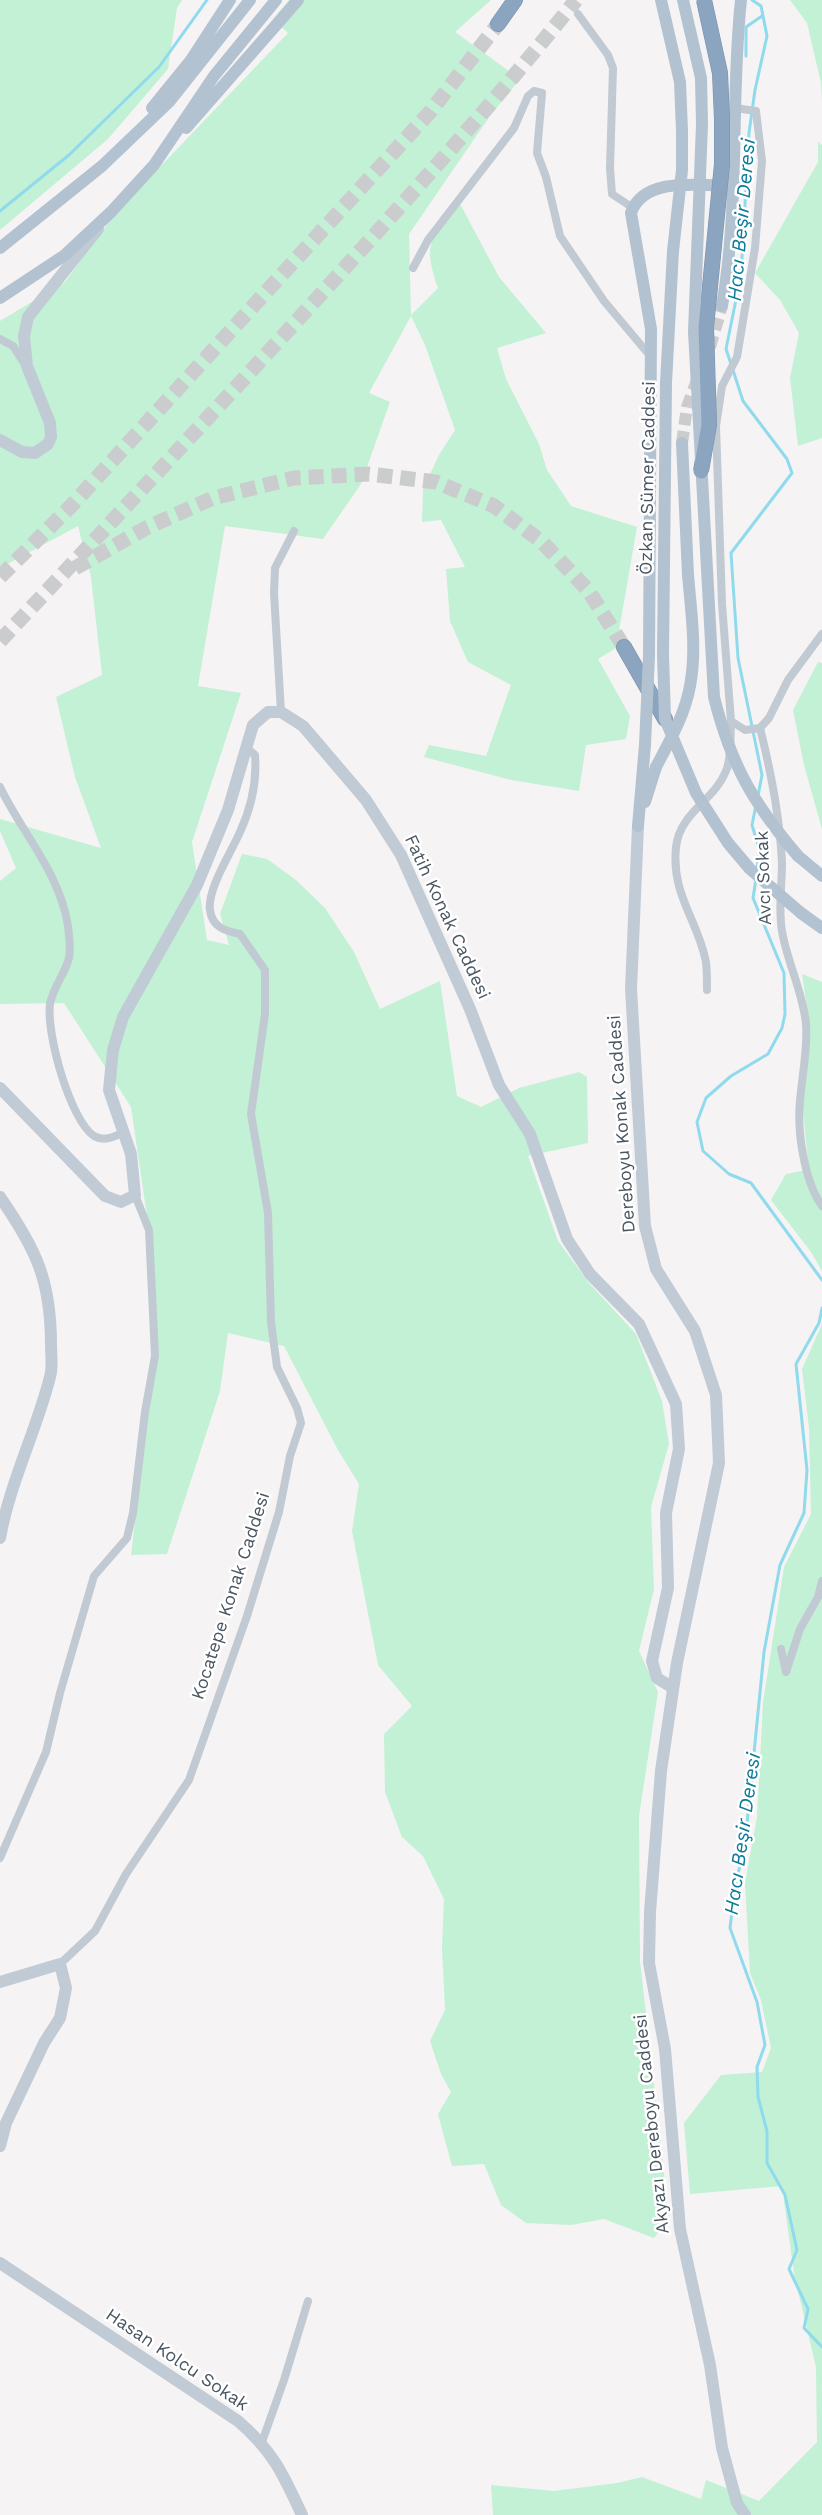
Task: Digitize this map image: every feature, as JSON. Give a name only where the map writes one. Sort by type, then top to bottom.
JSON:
[{"type":"highway","points":[[498,24],[515,0]]},
{"type":"highway","points":[[701,471],[709,425],[706,327],[722,165],[720,73],[704,0]]},
{"type":"highway","points":[[624,647],[665,718]]},
{"type":"main road","points":[[102,166],[191,60],[230,0]]},
{"type":"main road","points":[[0,248],[102,166],[168,102],[250,0]]},
{"type":"main road","points":[[154,165],[214,76],[276,0]]},
{"type":"main road","points":[[0,440],[22,452],[35,453],[48,444],[51,436],[50,423],[27,366],[24,336],[28,317],[111,212],[298,0]]},
{"type":"main road","name":"Özkan Sümer Caddesi","points":[[661,0],[680,82],[682,131],[682,170],[673,251],[666,384],[663,654],[665,718],[696,793],[728,843],[766,884],[822,928]]},
{"type":"main road","points":[[683,0],[701,78],[702,124],[694,332],[714,697],[722,727],[739,772],[753,799],[798,856],[822,876]]},
{"type":"main road","points":[[722,306],[741,108],[735,54],[741,0]]},
{"type":"main road","points":[[638,826],[649,656],[651,329],[634,242],[633,208],[638,198],[660,187],[735,186]]},
{"type":"main road","points":[[0,298],[65,255],[111,212]]},
{"type":"main road","points":[[638,826],[656,767],[675,730],[690,687],[692,627],[682,443]]},
{"type":"main road","points":[[0,1088],[105,1196],[121,1202],[135,1195],[131,1154],[109,1090],[113,1050],[123,1017],[197,885],[228,810],[253,725],[268,712],[281,712]]},
{"type":"main road","name":"Fatih Konak Caddesi","points":[[281,712],[303,726],[366,800],[401,855],[470,1009],[499,1085],[530,1134],[567,1239],[590,1274],[639,1324],[676,1404],[679,1449],[666,1513],[668,1588],[652,1660],[657,1678],[673,1688]]},
{"type":"main road","name":"Dereboyu Konak Caddesi","points":[[638,826],[631,989],[645,1226],[656,1269],[695,1331],[716,1395],[718,1463],[673,1688]]},
{"type":"main road","points":[[0,1197],[31,1246],[42,1272],[51,1310],[51,1374],[11,1487],[0,1538]]},
{"type":"main road","name":"Akyazı Dereboyu Caddesi","points":[[673,1688],[661,1771],[650,1912],[649,1963],[665,2049],[680,2229],[710,2365],[722,2448],[737,2503],[745,2515]]},
{"type":"main road","points":[[0,2146],[16,2103],[44,2043],[60,2018],[66,1988],[60,1964]]},
{"type":"main road","name":"Kocatepe Konak Caddesi","points":[[0,1982],[60,1964]]},
{"type":"main road","name":"Hasan Kolcu Sokak","points":[[0,2263],[238,2421],[262,2442],[279,2465],[302,2515]]},
{"type":"street","points":[[578,14],[608,55],[613,68],[610,168],[612,194],[633,208]]},
{"type":"street","points":[[413,268],[428,240],[514,128],[528,96],[534,92],[542,93],[537,153],[546,177],[560,236],[604,302],[651,357]]},
{"type":"street","points":[[707,990],[706,962],[683,904],[676,873],[676,847],[681,827],[717,786],[726,771],[730,721],[715,455],[719,405],[728,372],[737,357],[755,248],[762,160],[756,111],[741,108]]},
{"type":"street","points":[[0,339],[13,346],[27,366]]},
{"type":"street","points":[[281,712],[274,593],[275,568],[294,531]]},
{"type":"street","points":[[730,721],[745,730],[760,728],[769,718],[788,680],[822,634]]},
{"type":"street","name":"Avcı Sokak","points":[[760,728],[773,779],[777,808],[782,861],[782,931],[795,971],[806,1024],[799,1104],[803,1154],[808,1176],[822,1206]]},
{"type":"street","name":"Kocatepe Konak Caddesi","points":[[60,1964],[95,1931],[126,1874],[189,1780],[263,1564],[279,1512],[290,1456],[301,1423],[297,1408],[277,1367],[271,1322],[268,1213],[252,1114],[266,1014],[265,970],[240,934],[225,931],[214,923],[209,908],[213,890],[241,830],[252,796],[255,754],[247,748]]},
{"type":"street","points":[[0,787],[56,887],[68,925],[69,957],[50,1005],[52,1036],[74,1108],[84,1127],[96,1137],[111,1139],[124,1132]]},
{"type":"street","points":[[0,1858],[46,1752],[60,1693],[94,1576],[127,1538],[133,1513],[145,1412],[155,1356],[149,1230],[135,1195]]},
{"type":"street","points":[[780,1649],[786,1672],[800,1629],[818,1597],[822,1581]]},
{"type":"street","points":[[262,2442],[308,2301]]},
{"type":"green space","points":[[0,0],[182,0],[177,8],[168,69],[108,139],[0,230]]},
{"type":"green space","points":[[289,0],[491,0],[455,32],[520,79],[490,116],[409,234],[411,315],[438,288],[430,250],[436,234],[459,202],[499,277],[546,333],[497,348],[506,379],[539,444],[547,470],[571,506],[637,527],[616,648],[598,659],[630,716],[626,739],[586,745],[579,791],[511,780],[424,757],[429,745],[486,756],[511,685],[468,662],[450,621],[446,569],[465,567],[441,520],[422,522],[423,489],[439,455],[455,430],[425,345],[411,316],[369,393],[390,402],[361,484],[323,539],[225,526],[198,686],[241,693],[192,842],[207,940],[229,945],[220,914],[242,854],[267,859],[296,880],[325,908],[354,952],[380,1009],[440,981],[457,1096],[481,1107],[519,1088],[579,1072],[587,1077],[588,1143],[528,1156],[558,1241],[589,1283],[636,1334],[662,1401],[669,1444],[651,1507],[654,1589],[639,1651],[658,1692],[639,1816],[640,1961],[669,2217],[654,2238],[604,2219],[571,2225],[526,2223],[501,2205],[484,2164],[452,2166],[438,2114],[451,2092],[441,2074],[430,2041],[445,2010],[442,1948],[444,1899],[423,1856],[402,1837],[385,1792],[384,1734],[412,1706],[378,1665],[352,1531],[359,1484],[338,1450],[284,1346],[228,1333],[220,1391],[167,1554],[131,1555],[155,1356],[149,1230],[131,1107],[64,1003],[0,1004],[0,881],[16,868],[0,831],[0,819],[101,848],[75,777],[56,697],[102,675],[91,577],[78,526],[0,568],[0,321],[65,282],[113,216],[288,33],[273,19]]},
{"type":"green space","points":[[790,0],[822,0],[822,102],[821,83],[807,23]]},
{"type":"green space","points":[[818,142],[822,145],[822,438],[798,446],[790,378],[799,333],[780,300],[755,273],[818,162]]},
{"type":"green space","points":[[818,662],[822,663],[822,829],[804,765],[793,710]]},
{"type":"green space","points":[[802,974],[822,982],[822,1271],[811,1252],[771,1200],[786,1174],[802,1171],[808,1162],[802,1101],[809,1022]]},
{"type":"green space","points":[[822,1324],[822,2515],[493,2515],[491,2485],[554,2491],[617,2483],[642,2477],[701,2499],[706,2480],[759,2501],[817,2442],[816,2367],[794,2274],[782,2186],[690,2194],[684,2123],[721,2075],[762,2072],[771,2048],[761,2000],[750,1973],[745,1883],[757,1817],[763,1703],[784,1567],[811,1514],[809,1428],[802,1369]]},
{"type":"waterway","points":[[0,211],[69,155],[159,67],[207,0]]},
{"type":"waterway","name":"Hacı Beşir Deresi","points":[[731,364],[726,349],[741,275],[749,133],[755,90],[767,36],[761,6],[752,0]]},
{"type":"waterway","points":[[746,56],[746,27],[762,16]]},
{"type":"waterway","name":"Hacı Beşir Deresi","points":[[733,370],[743,401],[787,459],[792,473],[731,553],[738,658],[762,775],[758,796]]},
{"type":"waterway","name":"Hacı Beşir Deresi","points":[[756,805],[752,825],[759,848],[757,869]]},
{"type":"waterway","name":"Hacı Beşir Deresi","points":[[756,879],[753,898],[784,973],[785,1014],[782,1028],[768,1054],[731,1076],[706,1098],[697,1122],[703,1151],[729,1174],[751,1183],[822,1280]]},
{"type":"waterway","name":"Hacı Beşir Deresi","points":[[822,1308],[819,1323],[796,1364],[807,1470],[804,1513],[780,1565],[764,1652],[745,1844],[735,1887],[730,1928],[757,2002],[765,2045],[757,2067],[758,2097],[767,2131],[767,2163],[785,2195],[797,2250],[789,2269],[808,2309],[804,2328],[822,2347]]},
{"type":"tunnel","points":[[0,641],[388,220],[497,96],[576,0]]},
{"type":"tunnel","points":[[0,577],[71,506],[430,112],[498,24]]},
{"type":"tunnel","points":[[710,347],[722,306]]},
{"type":"tunnel","points":[[682,443],[687,407],[697,380]]},
{"type":"tunnel","points":[[75,568],[146,528],[213,498],[294,478],[369,474],[436,482],[494,506],[542,542],[588,590],[624,647]]}]
